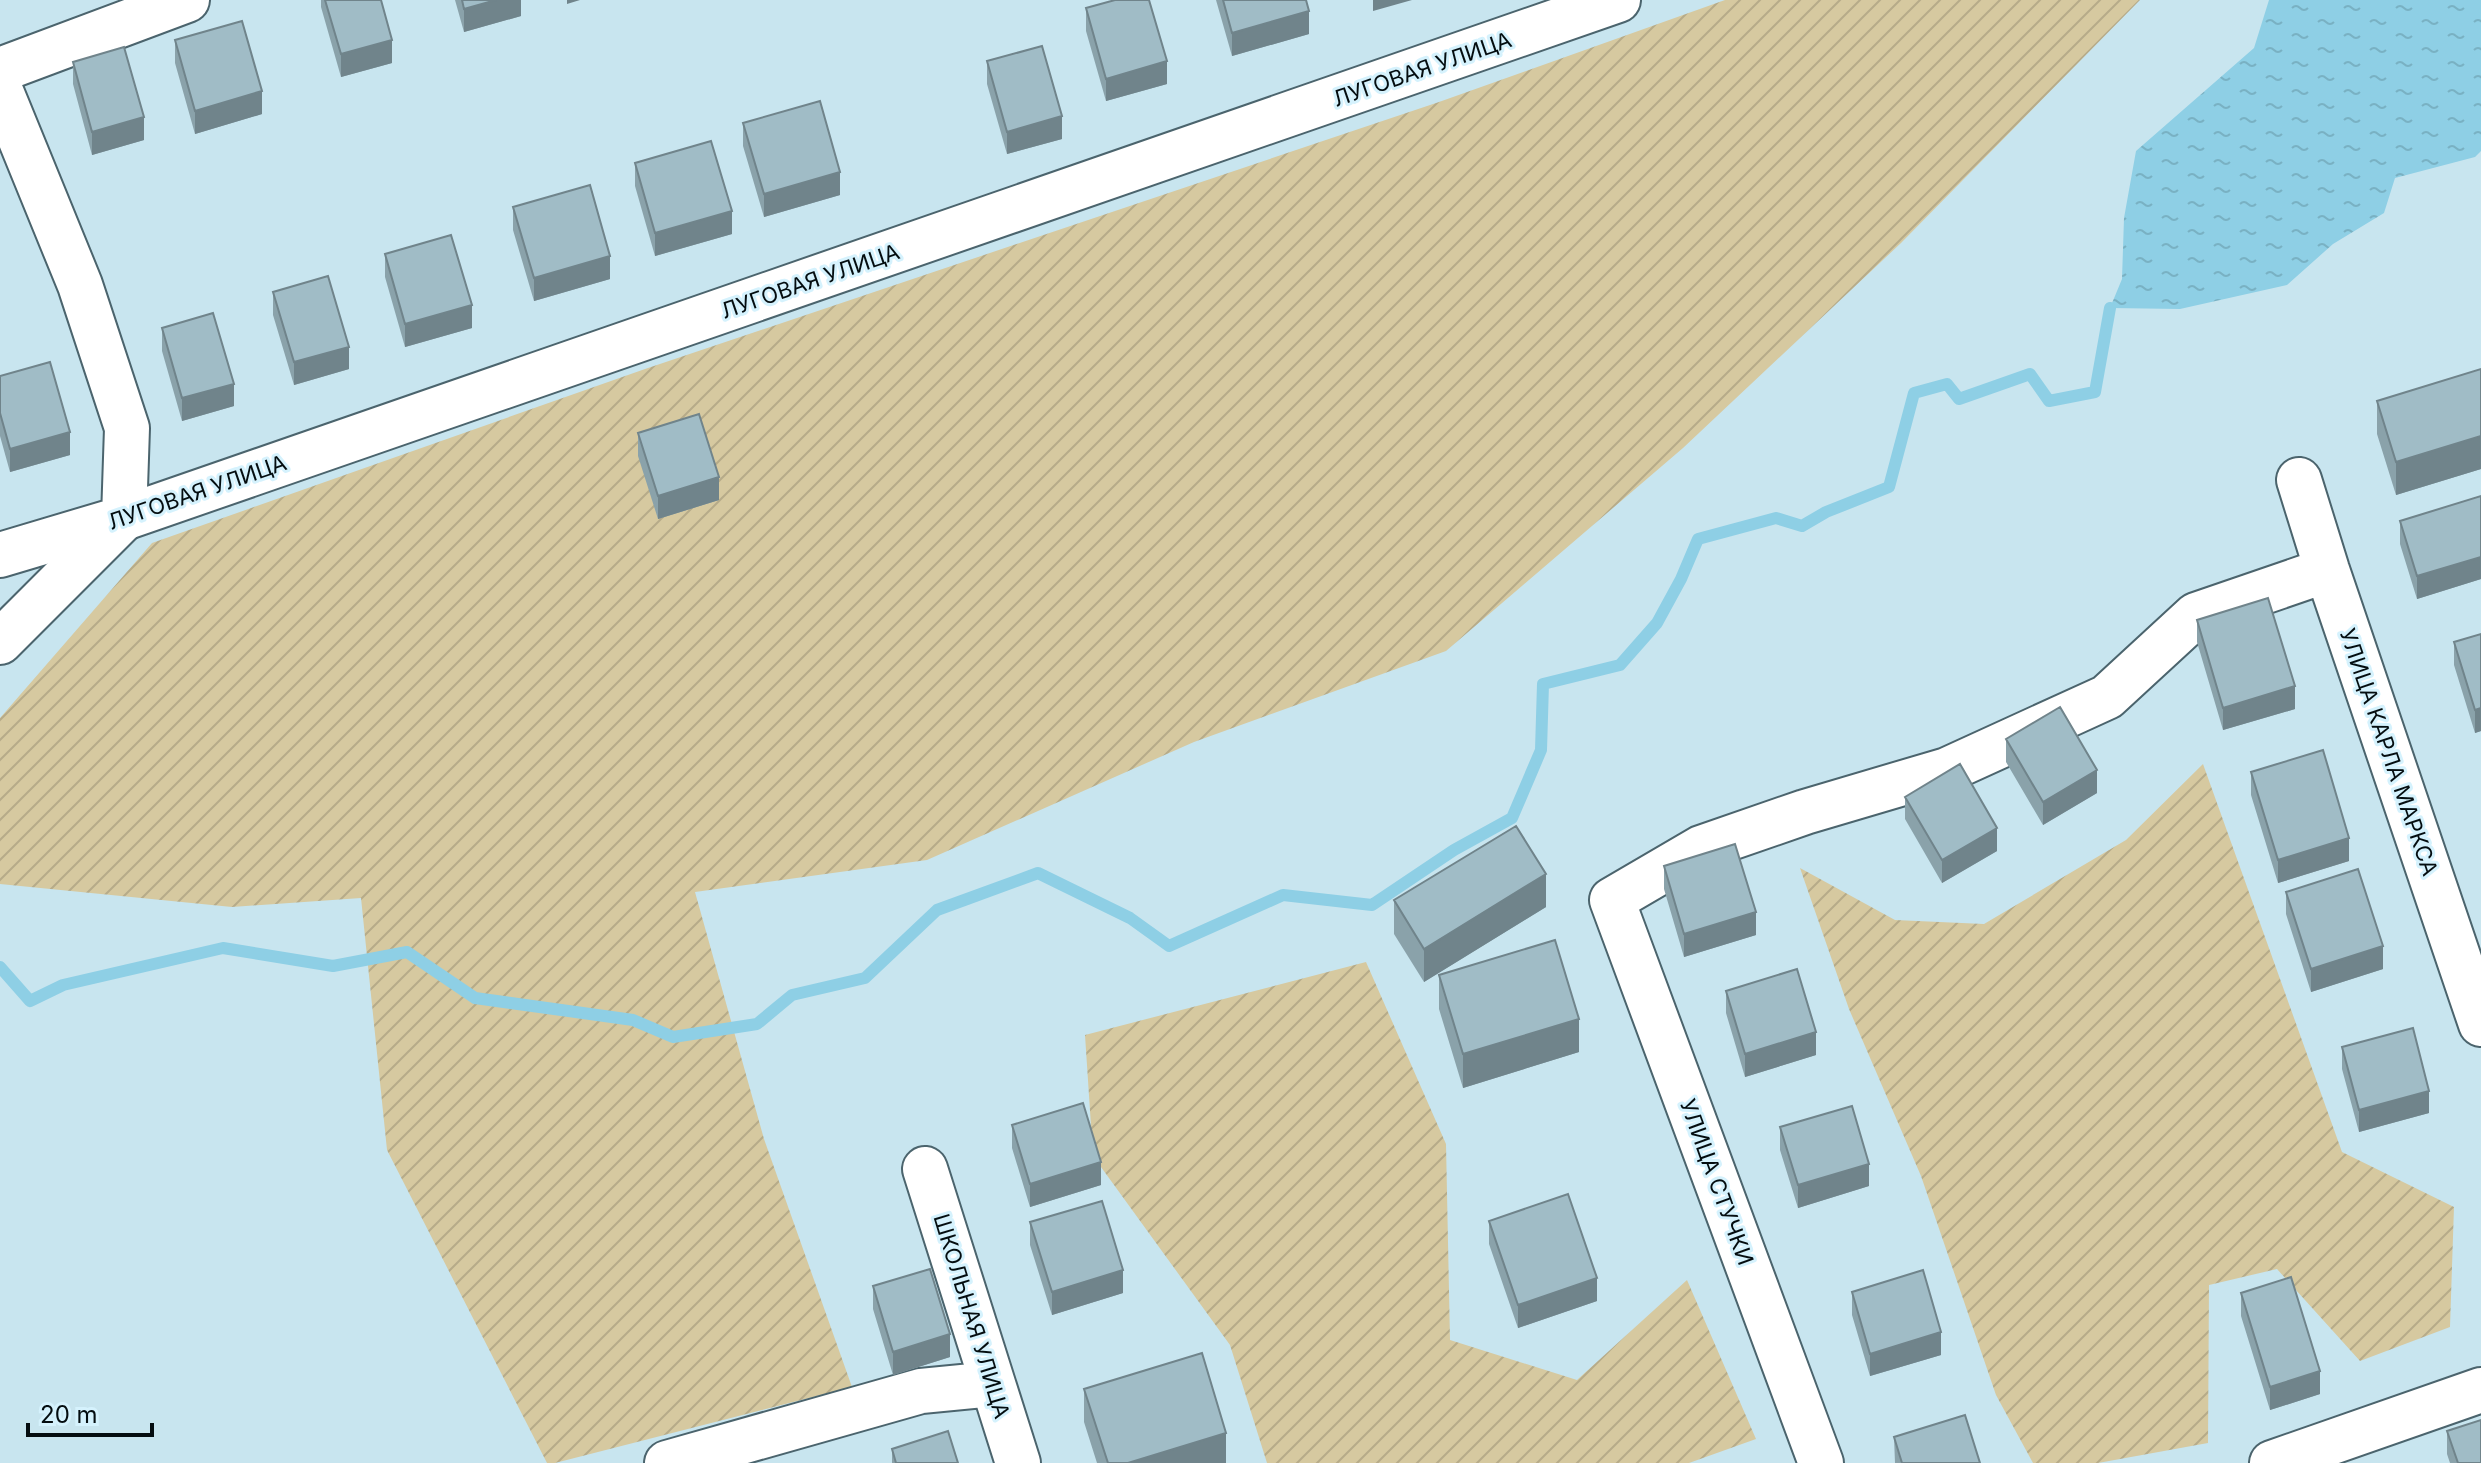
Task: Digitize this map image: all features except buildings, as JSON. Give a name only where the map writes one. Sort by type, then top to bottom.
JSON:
[{"type":"street","points":[[0,70],[187,0]]},
{"type":"street","name":"ЛУГОВАЯ УЛИЦА","points":[[0,555],[124,518],[1618,0]]},
{"type":"street","points":[[0,89],[80,285],[127,428],[124,518],[0,642]]},
{"type":"street","name":"УЛИЦА КАРЛА МАРКСА","points":[[2299,480],[2481,1024]]},
{"type":"street","name":"УЛИЦА СТУЧКИ","points":[[1821,1463],[1612,900],[1701,848],[1805,812],[1947,770],[2107,697],[2196,615],[2327,570]]},
{"type":"street","name":"ШКОЛЬНАЯ УЛИЦА","points":[[925,1169],[1018,1463]]},
{"type":"street","points":[[667,1463],[921,1391],[993,1384]]},
{"type":"street","points":[[2272,1463],[2481,1390]]},
{"type":"shaded area","points":[[1725,0],[2140,0],[1901,243],[1683,448],[1446,651],[1194,742],[927,860],[695,892],[764,1139],[852,1387],[547,1463],[387,1150],[361,898],[232,907],[0,884],[0,718],[152,543],[645,369],[1439,102]]},
{"type":"shaded area","points":[[2203,764],[2342,1152],[2454,1207],[2450,1327],[2360,1361],[2277,1269],[2209,1285],[2208,1443],[2098,1463],[2033,1463],[1996,1395],[1921,1176],[1849,1009],[1800,868],[1895,920],[1984,924],[2126,840]]},
{"type":"shaded area","points":[[1366,962],[1446,1144],[1450,1340],[1577,1380],[1687,1280],[1756,1439],[1689,1463],[1267,1463],[1230,1345],[1093,1156],[1085,1035]]},
{"type":"water","points":[[2269,0],[2481,0],[2481,151],[2475,157],[2395,178],[2384,213],[2333,244],[2287,285],[2180,309],[2110,308],[2122,279],[2124,218],[2136,151],[2254,48]]},
{"type":"waterway","points":[[0,967],[30,1001],[63,985],[223,948],[333,966],[407,952],[475,998],[633,1020],[673,1037],[757,1024],[792,995],[865,978],[937,910],[1038,873],[1130,918],[1169,946],[1283,895],[1372,905],[1454,850],[1512,818],[1541,750],[1543,684],[1620,665],[1657,623],[1698,539],[1776,518],[1802,526],[1826,512],[1889,487],[1914,393],[1947,384],[1959,399],[2030,374],[2049,401],[2095,392],[2110,308]]}]
